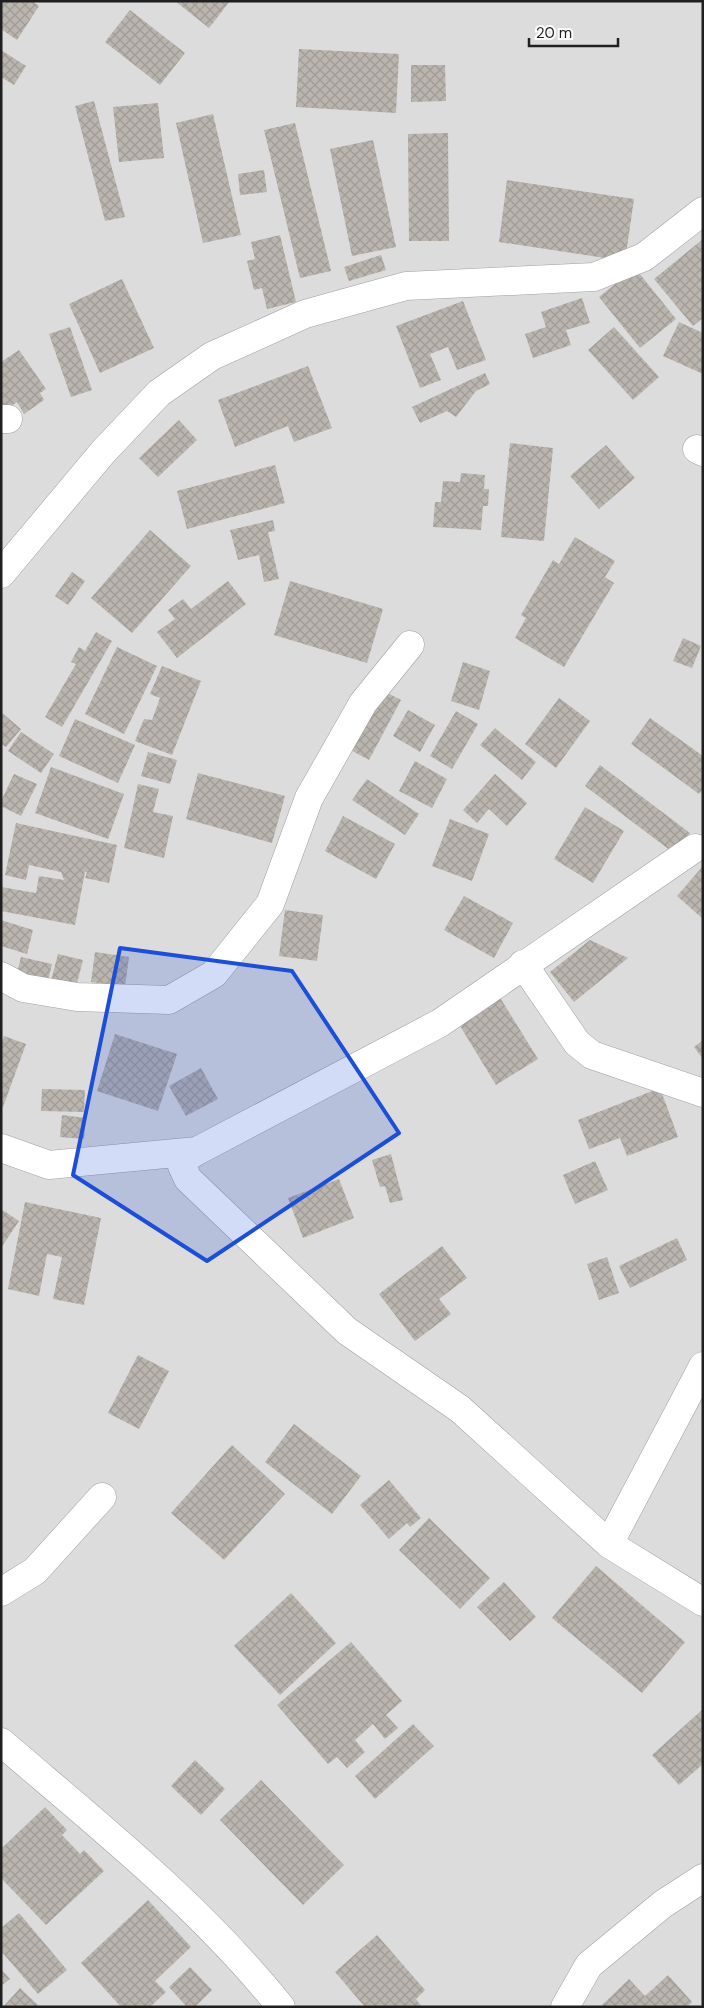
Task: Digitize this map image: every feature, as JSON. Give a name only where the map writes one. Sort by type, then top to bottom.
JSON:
[{"type":"street","points":[[1,574],[104,452],[159,394],[212,356],[305,314],[406,286],[594,277],[644,257],[703,210]]},
{"type":"street","points":[[1,976],[23,988],[77,997],[169,1000],[214,974],[270,904],[309,798],[363,703],[410,645]]},
{"type":"street","points":[[695,848],[523,964],[440,1023],[197,1151],[186,1158],[182,1166],[188,1179],[339,1324],[460,1409],[608,1544],[703,1602]]},
{"type":"street","points":[[523,964],[577,1043],[592,1055],[703,1093]]},
{"type":"street","points":[[1,1148],[49,1165],[197,1151]]},
{"type":"street","points":[[608,1544],[703,1366]]},
{"type":"street","points":[[1,1592],[35,1571],[102,1497]]},
{"type":"street","points":[[1,1742],[161,1878],[255,1974],[281,2007]]},
{"type":"street","points":[[565,2007],[589,1965],[663,1904],[703,1878]]},
{"type":"highlighted area","points":[[120,948],[292,971],[399,1133],[207,1261],[73,1175]]},
{"type":"shaded area","points":[[1,1],[703,1],[703,2007],[1,2007]]},
{"type":"building","points":[[1,1],[32,1],[39,6],[17,40],[1,29]]},
{"type":"building","points":[[175,1],[230,1],[209,28]]},
{"type":"building","points":[[130,10],[185,53],[160,85],[105,42]]},
{"type":"building","points":[[299,49],[399,54],[396,113],[296,107]]},
{"type":"building","points":[[1,50],[26,66],[14,85],[1,77]]},
{"type":"building","points":[[411,65],[445,65],[446,101],[411,102]]},
{"type":"building","points":[[94,101],[125,217],[105,221],[75,106]]},
{"type":"building","points":[[158,103],[164,158],[119,162],[113,107]]},
{"type":"building","points":[[213,114],[241,235],[203,243],[176,123]]},
{"type":"building","points":[[295,123],[331,271],[300,278],[264,130]]},
{"type":"building","points":[[448,133],[449,241],[409,241],[408,134]]},
{"type":"building","points":[[373,140],[396,247],[352,256],[330,149]]},
{"type":"building","points":[[264,170],[267,192],[240,195],[238,174]]},
{"type":"building","points":[[507,180],[634,199],[625,261],[499,242]]},
{"type":"building","points":[[280,235],[296,302],[267,309],[262,288],[254,290],[247,261],[255,259],[251,242]]},
{"type":"building","points":[[703,239],[703,318],[693,326],[654,279]]},
{"type":"building","points":[[381,255],[386,270],[349,281],[344,267]]},
{"type":"building","points":[[635,268],[676,319],[640,348],[599,297]]},
{"type":"building","points":[[122,279],[154,348],[100,373],[69,304]]},
{"type":"building","points":[[582,298],[590,323],[566,330],[571,345],[533,358],[525,334],[546,327],[541,312]]},
{"type":"building","points":[[463,301],[486,360],[457,370],[448,347],[430,354],[441,380],[420,388],[396,326]]},
{"type":"building","points":[[679,322],[703,333],[703,374],[663,356]]},
{"type":"building","points":[[70,327],[92,390],[71,397],[49,334]]},
{"type":"building","points":[[614,327],[659,377],[633,400],[588,350]]},
{"type":"building","points":[[19,350],[46,389],[40,393],[44,400],[24,414],[17,402],[6,410],[1,402],[1,362]]},
{"type":"building","points":[[308,366],[332,428],[294,442],[288,426],[235,447],[218,400]]},
{"type":"building","points":[[485,373],[490,384],[476,391],[456,417],[447,411],[420,423],[412,407]]},
{"type":"building","points":[[179,420],[197,440],[158,477],[139,458]]},
{"type":"building","points":[[510,443],[553,448],[544,541],[501,537]]},
{"type":"building","points":[[606,445],[635,478],[599,509],[570,476]]},
{"type":"building","points":[[275,465],[285,503],[187,529],[177,491]]},
{"type":"building","points":[[461,473],[485,475],[484,489],[489,489],[488,506],[483,506],[481,530],[433,527],[435,502],[441,502],[443,481],[460,482]]},
{"type":"building","points":[[273,520],[275,531],[268,532],[279,579],[264,582],[259,555],[238,560],[230,530]]},
{"type":"building","points":[[150,530],[191,566],[132,633],[91,598]]},
{"type":"building","points":[[575,537],[615,561],[605,577],[614,583],[564,667],[515,638],[526,618],[521,615],[553,560],[559,564]]},
{"type":"building","points":[[72,572],[85,581],[68,605],[55,596]]},
{"type":"building","points":[[228,581],[246,604],[177,658],[157,632],[175,619],[168,610],[183,599],[191,609]]},
{"type":"building","points":[[290,581],[383,609],[367,663],[274,635]]},
{"type":"building","points":[[96,632],[112,641],[62,727],[45,717],[76,664],[71,662],[79,647],[85,651]]},
{"type":"building","points":[[683,638],[701,646],[692,668],[673,661]]},
{"type":"building","points":[[117,647],[157,666],[124,734],[85,714]]},
{"type":"building","points":[[463,662],[490,671],[479,710],[451,701]]},
{"type":"building","points":[[162,666],[201,681],[172,755],[135,741],[144,719],[152,720],[160,698],[150,694]]},
{"type":"building","points":[[378,688],[401,700],[369,760],[345,747]]},
{"type":"building","points":[[559,698],[590,721],[556,768],[525,744]]},
{"type":"building","points":[[408,710],[435,725],[420,752],[393,736]]},
{"type":"building","points":[[456,711],[478,724],[452,769],[430,756]]},
{"type":"building","points":[[1,712],[21,729],[6,747],[1,744]]},
{"type":"building","points":[[650,718],[703,756],[703,789],[699,794],[631,744]]},
{"type":"building","points":[[75,719],[135,745],[118,783],[59,756]]},
{"type":"building","points":[[495,728],[536,762],[522,780],[480,745]]},
{"type":"building","points":[[21,732],[54,754],[41,773],[8,751]]},
{"type":"building","points":[[148,752],[177,760],[170,784],[141,776]]},
{"type":"building","points":[[415,761],[447,779],[432,808],[399,791]]},
{"type":"building","points":[[600,765],[690,833],[675,854],[585,786]]},
{"type":"building","points":[[51,767],[124,794],[108,839],[35,813]]},
{"type":"building","points":[[198,773],[285,796],[272,843],[186,819]]},
{"type":"building","points":[[14,774],[37,784],[21,816],[1,806],[1,801]]},
{"type":"building","points":[[495,774],[527,803],[507,826],[489,809],[477,823],[463,810]]},
{"type":"building","points":[[367,779],[419,814],[405,835],[352,800]]},
{"type":"building","points":[[138,784],[159,789],[153,812],[173,816],[164,858],[124,848]]},
{"type":"building","points":[[585,807],[624,831],[593,883],[554,859]]},
{"type":"building","points":[[343,816],[395,844],[376,879],[325,851]]},
{"type":"building","points":[[450,819],[489,834],[472,881],[432,866]]},
{"type":"building","points":[[16,823],[117,845],[109,883],[85,878],[87,872],[85,872],[75,925],[1,911],[1,887],[36,893],[39,876],[64,880],[61,872],[29,865],[26,880],[5,875]]},
{"type":"building","points":[[703,866],[703,919],[677,896]]},
{"type":"building","points":[[464,896],[513,923],[494,958],[444,930]]},
{"type":"building","points":[[285,910],[323,915],[317,961],[279,956]]},
{"type":"building","points":[[1,920],[33,930],[27,954],[1,946]]},
{"type":"building","points":[[590,940],[628,958],[574,1002],[550,972]]},
{"type":"building","points":[[95,952],[129,957],[125,987],[91,982]]},
{"type":"building","points":[[58,954],[83,960],[75,991],[50,984]]},
{"type":"building","points":[[21,957],[52,964],[47,985],[16,977]]},
{"type":"building","points":[[499,996],[538,1059],[496,1085],[457,1021]]},
{"type":"building","points":[[115,1034],[177,1054],[158,1111],[97,1091]]},
{"type":"building","points":[[4,1036],[26,1044],[3,1107],[1,1106],[1,1044]]},
{"type":"building","points":[[703,1040],[703,1059],[694,1047]]},
{"type":"building","points":[[201,1068],[218,1099],[186,1116],[169,1086]]},
{"type":"building","points":[[660,1088],[678,1137],[627,1156],[620,1138],[589,1149],[578,1120]]},
{"type":"building","points":[[42,1089],[85,1090],[84,1112],[41,1111]]},
{"type":"building","points":[[62,1115],[86,1118],[84,1139],[60,1137]]},
{"type":"building","points":[[391,1154],[403,1200],[390,1203],[385,1186],[380,1187],[372,1160]]},
{"type":"building","points":[[595,1161],[608,1190],[575,1204],[563,1175]]},
{"type":"building","points":[[339,1179],[354,1218],[303,1238],[288,1198]]},
{"type":"building","points":[[25,1202],[101,1218],[84,1305],[53,1299],[62,1257],[47,1254],[39,1296],[8,1289]]},
{"type":"building","points":[[1,1209],[19,1221],[1,1248]]},
{"type":"building","points":[[677,1238],[687,1260],[630,1288],[619,1266]]},
{"type":"building","points":[[442,1246],[467,1278],[439,1299],[451,1314],[415,1341],[379,1294]]},
{"type":"building","points":[[607,1257],[619,1293],[599,1300],[587,1264]]},
{"type":"building","points":[[138,1355],[169,1371],[139,1429],[108,1413]]},
{"type":"building","points":[[294,1424],[361,1476],[332,1514],[265,1462]]},
{"type":"building","points":[[232,1445],[285,1494],[224,1560],[171,1513]]},
{"type":"building","points":[[389,1480],[421,1518],[410,1527],[407,1523],[389,1539],[360,1505]]},
{"type":"building","points":[[429,1518],[490,1578],[460,1609],[399,1550]]},
{"type":"building","points":[[596,1566],[685,1642],[642,1693],[552,1618]]},
{"type":"building","points":[[504,1582],[536,1617],[510,1641],[477,1607]]},
{"type":"building","points":[[291,1593],[336,1643],[280,1695],[234,1646]]},
{"type":"building","points":[[351,1642],[402,1701],[386,1715],[398,1728],[385,1739],[373,1724],[355,1740],[365,1752],[347,1768],[337,1757],[328,1764],[277,1705]]},
{"type":"building","points":[[703,1709],[703,1764],[679,1785],[652,1755]]},
{"type":"building","points":[[413,1724],[434,1746],[375,1799],[355,1776]]},
{"type":"building","points":[[195,1760],[225,1789],[201,1815],[171,1786]]},
{"type":"building","points":[[261,1780],[344,1865],[303,1905],[220,1820]]},
{"type":"building","points":[[45,1807],[67,1830],[62,1835],[80,1854],[84,1850],[104,1871],[46,1925],[1,1878],[1,1849]]},
{"type":"building","points":[[148,1900],[191,1947],[155,1981],[166,1992],[150,2007],[121,2007],[81,1963]]},
{"type":"building","points":[[19,1913],[67,1970],[38,1994],[1,1951],[1,1928]]},
{"type":"building","points":[[377,1935],[425,1990],[416,1999],[422,2007],[365,2007],[335,1972]]},
{"type":"building","points":[[190,1967],[212,1990],[195,2007],[187,2007],[169,1987]]},
{"type":"building","points":[[1,1969],[10,1979],[1,1986]]},
{"type":"building","points":[[668,1975],[692,2002],[687,2007],[600,2007],[629,1979],[645,1996]]},
{"type":"building","points":[[20,1988],[40,2007],[3,2007]]}]
